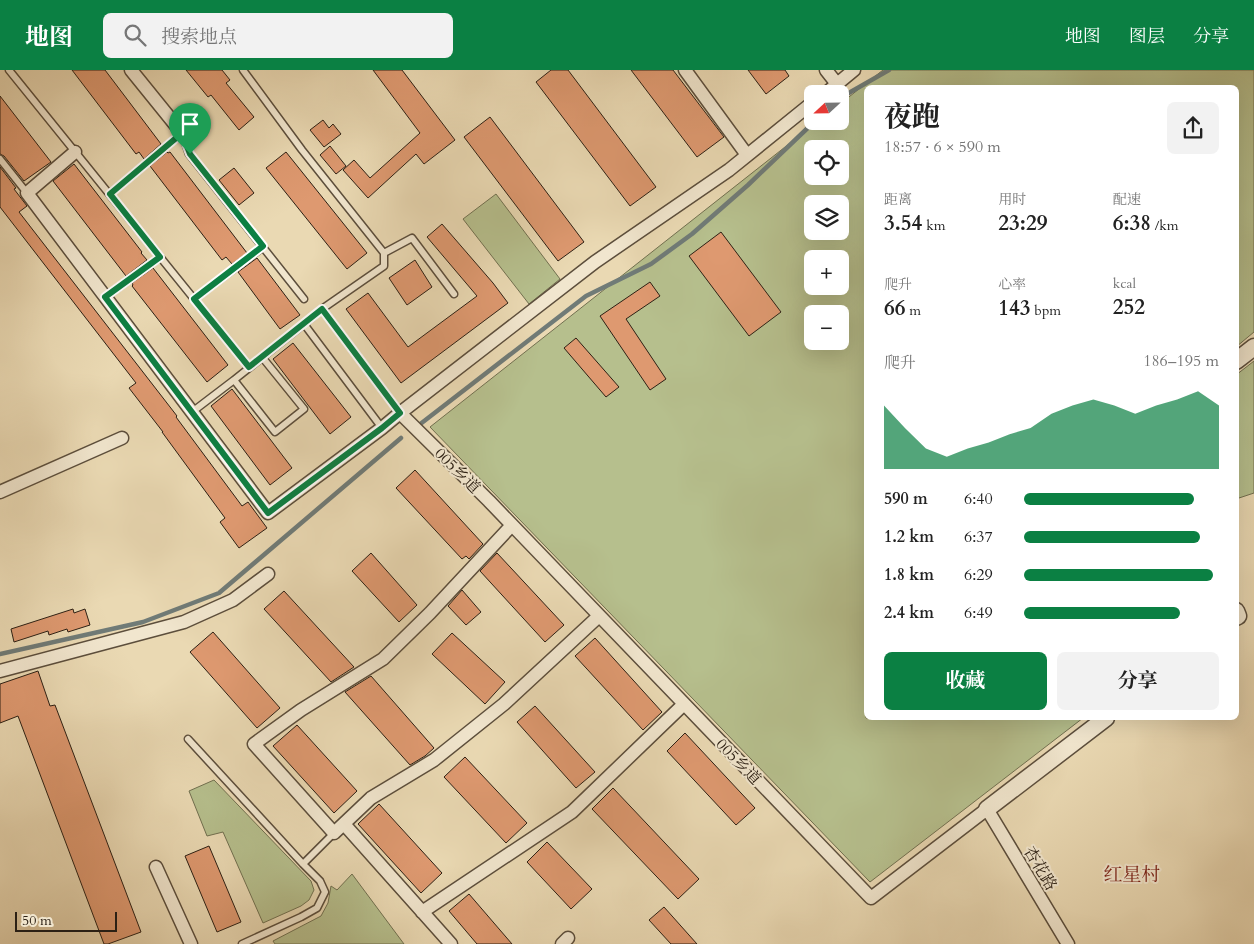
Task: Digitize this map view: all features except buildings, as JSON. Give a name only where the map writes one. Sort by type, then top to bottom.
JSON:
[{"type":"street","points":[[131,70],[182,133]]},
{"type":"street","points":[[685,70],[747,155]]},
{"type":"street","points":[[826,70],[838,84],[854,70]]},
{"type":"street","points":[[75,152],[27,193],[268,513],[382,428],[596,262],[729,170],[804,110]]},
{"type":"street","points":[[1239,359],[1254,347]]},
{"type":"street","name":"005乡道","points":[[400,413],[512,525],[871,898],[1103,720]]},
{"type":"street","points":[[0,492],[122,438]]},
{"type":"street","points":[[512,525],[430,613],[383,659],[301,710],[254,744],[334,833],[371,798],[434,760],[504,704],[599,616]]},
{"type":"street","points":[[0,671],[184,622],[233,600],[268,574]]},
{"type":"street","points":[[422,912],[572,812],[684,704]]},
{"type":"street","name":"杏花路","points":[[987,809],[1068,944]]},
{"type":"street","points":[[344,824],[452,944]]},
{"type":"street","points":[[156,867],[191,944]]},
{"type":"lane","points":[[8,70],[249,367]]},
{"type":"lane","points":[[192,412],[322,309],[384,266],[384,253],[302,150],[242,70]]},
{"type":"lane","points":[[110,194],[182,133],[190,154],[304,299]]},
{"type":"lane","points":[[0,159],[27,193]]},
{"type":"lane","points":[[384,253],[412,238],[454,294]]},
{"type":"lane","points":[[194,299],[263,246]]},
{"type":"lane","points":[[105,297],[160,257]]},
{"type":"lane","points":[[322,309],[400,413]]},
{"type":"lane","points":[[304,324],[382,428]]},
{"type":"lane","points":[[234,380],[275,432],[297,414],[304,408],[262,357]]},
{"type":"lane","points":[[188,740],[320,881],[325,892],[317,908],[242,944]]},
{"type":"lane","points":[[303,864],[334,833]]},
{"type":"green space","points":[[883,70],[1254,70],[1254,332],[1239,344],[1239,85],[864,85]]},
{"type":"green space","points":[[864,85],[864,720],[1080,720],[870,882],[430,427],[807,130],[849,130],[849,97]]},
{"type":"green space","points":[[496,194],[560,279],[529,304],[463,219]]},
{"type":"green space","points":[[1254,361],[1254,493],[1239,498],[1239,373]]},
{"type":"green space","points":[[214,780],[311,881],[314,890],[309,900],[301,906],[263,923],[223,832],[207,836],[189,791]]},
{"type":"green space","points":[[352,874],[404,944],[275,944],[273,941],[321,916],[328,903],[331,886],[337,890]]},
{"type":"waterway","points":[[849,93],[889,70]]},
{"type":"waterway","points":[[419,425],[586,296],[651,264],[692,234],[748,185],[806,130]]},
{"type":"waterway","points":[[0,654],[143,622],[219,593],[401,438]]},
{"type":"district","name":"红星村","points":[[1132,874]]},
{"type":"route","points":[[182,133],[190,154],[263,246],[194,299],[249,367],[322,309],[400,413],[268,513],[105,297],[160,257],[110,194],[182,133]]}]
